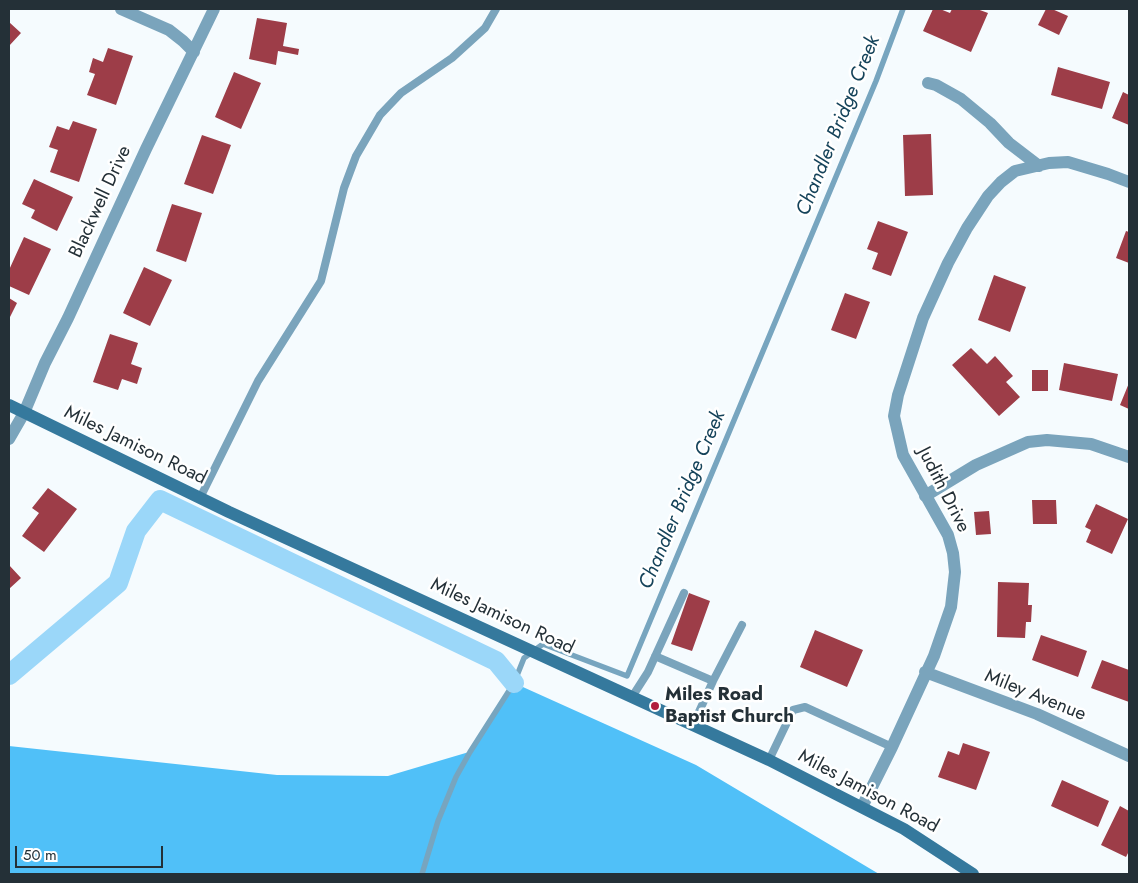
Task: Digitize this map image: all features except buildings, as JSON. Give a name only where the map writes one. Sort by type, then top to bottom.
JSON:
[{"type":"main road","name":"Miles Jamison Road","points":[[9,405],[200,498],[769,760],[904,830],[973,874]]},
{"type":"street","points":[[121,9],[169,30],[183,40],[194,52]]},
{"type":"street","name":"Blackwell Drive","points":[[9,439],[24,412],[45,363],[214,9]]},
{"type":"street","points":[[928,83],[936,85],[961,99],[990,123],[1009,143],[1038,166]]},
{"type":"street","name":"Judith Drive","points":[[862,807],[892,747],[940,640],[951,606],[955,572],[953,553],[948,535],[902,455],[894,416],[898,395],[923,318],[948,263],[967,228],[988,196],[1001,182],[1016,171],[1068,162],[1129,182]]},
{"type":"street","points":[[925,496],[976,465],[1028,442],[1047,440],[1091,444],[1129,458]]},
{"type":"street","name":"Miley Avenue","points":[[925,672],[1037,714],[1129,756]]},
{"type":"lane","points":[[200,498],[258,381],[321,281],[344,188],[356,156],[380,115],[401,93],[452,58],[485,28],[496,9]]},
{"type":"lane","points":[[632,697],[648,672],[684,594]]},
{"type":"lane","points":[[693,725],[742,625]]},
{"type":"lane","points":[[655,656],[713,681]]},
{"type":"lane","points":[[769,760],[793,710],[805,707],[892,747]]},
{"type":"shaded area","points":[[514,683],[696,765],[879,874],[9,874],[9,746],[277,775],[388,776],[469,752]]},
{"type":"waterway","name":"Chandler Bridge Creek","points":[[422,874],[438,821],[456,777],[514,683],[524,658],[543,644],[627,676],[876,81],[903,9]]},
{"type":"waterway","points":[[9,675],[118,583],[136,531],[160,500],[496,661],[514,683]]},
{"type":"place","name":"Miles Road Baptist Church","points":[[655,706]]}]
